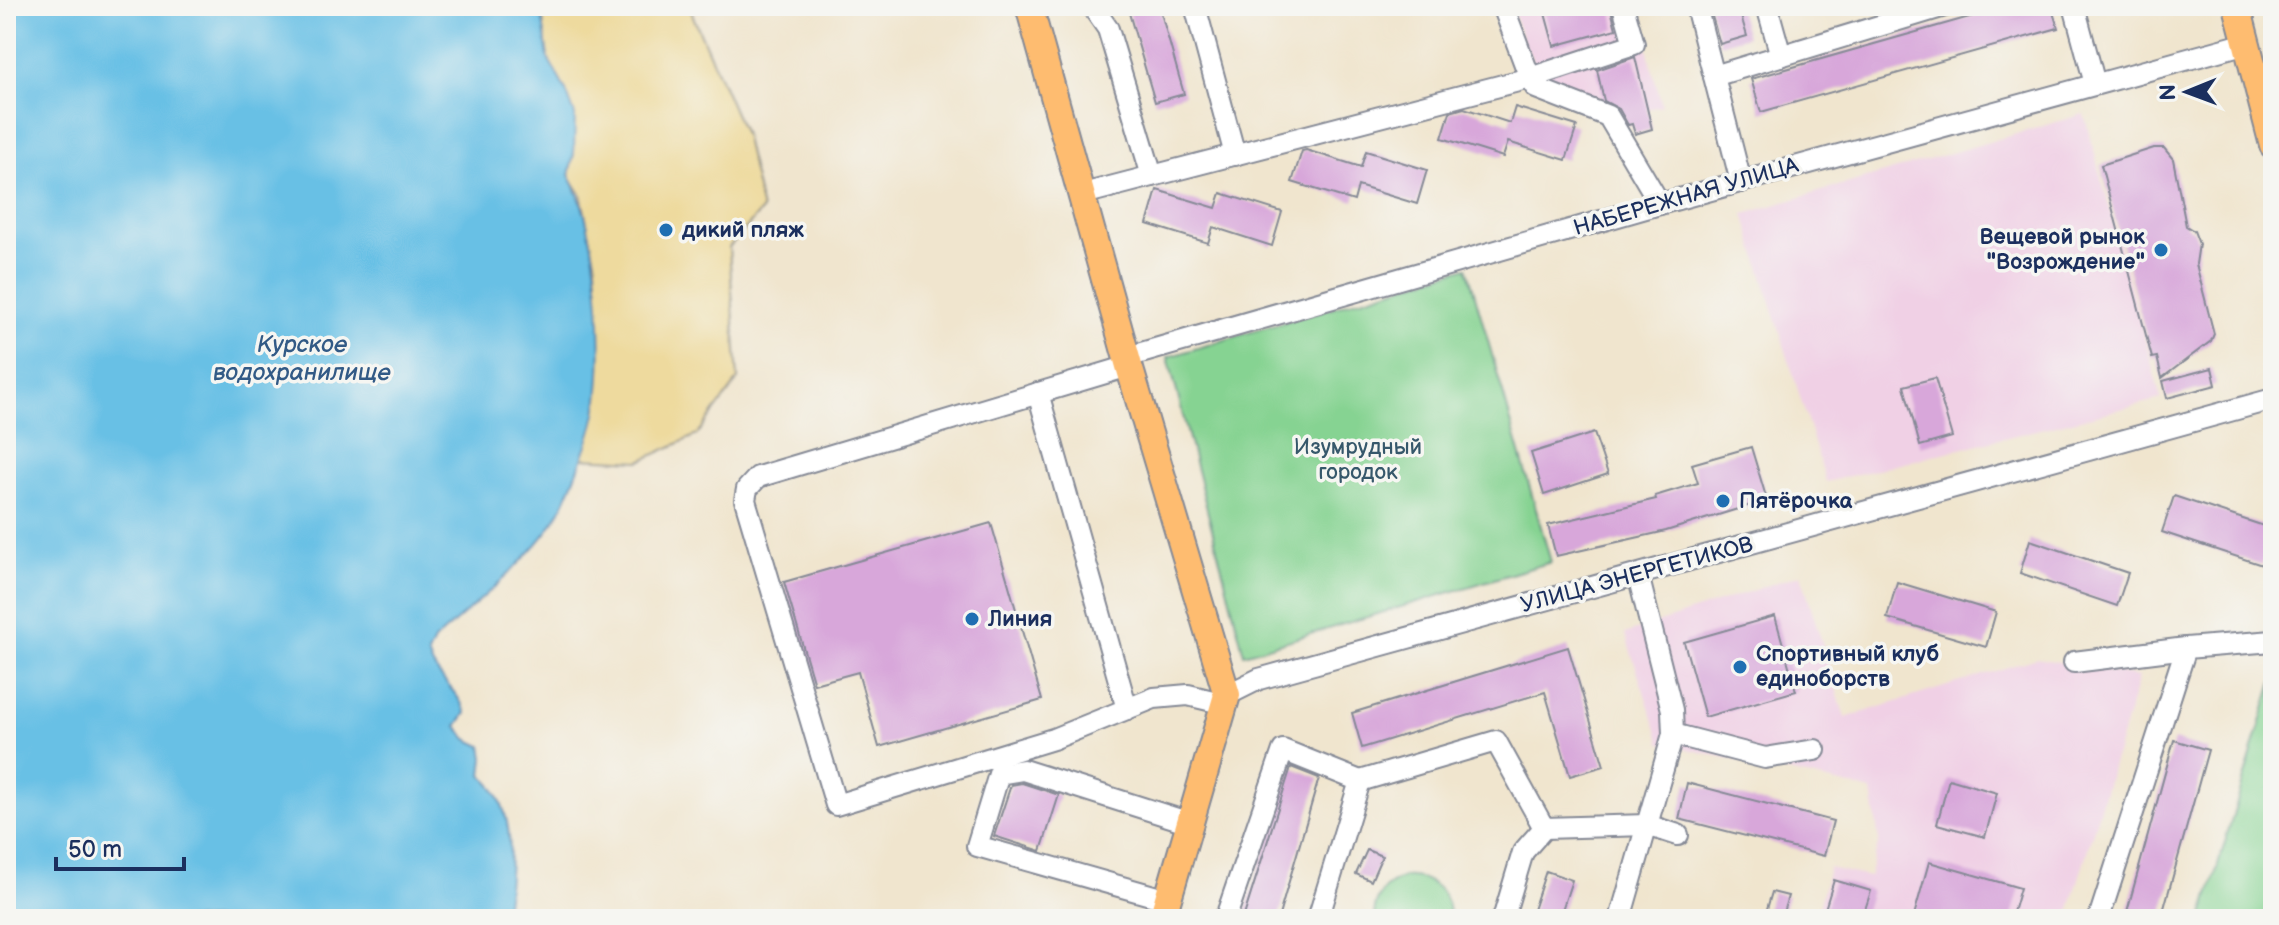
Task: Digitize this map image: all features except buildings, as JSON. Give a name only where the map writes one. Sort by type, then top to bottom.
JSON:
[{"type":"main road","points":[[1029,6],[1226,700],[1165,910]]},
{"type":"main road","points":[[2237,6],[2273,145]]},
{"type":"street","points":[[1092,6],[1108,29],[1152,176]]},
{"type":"street","points":[[1503,6],[1536,88],[1608,116],[1660,204]]},
{"type":"street","points":[[1083,194],[1530,78],[1634,44],[1623,6]]},
{"type":"street","points":[[1696,6],[1741,182]]},
{"type":"street","points":[[1767,6],[1781,56]]},
{"type":"street","points":[[1714,76],[1945,6]]},
{"type":"street","points":[[2074,6],[2095,84]]},
{"type":"street","points":[[1202,7],[1235,155]]},
{"type":"street","name":"НАБЕРЕЖНАЯ УЛИЦА","points":[[1127,709],[1053,739],[836,805],[745,500],[747,489],[758,477],[1038,393],[1128,361],[1660,204],[2247,43]]},
{"type":"street","points":[[1038,393],[1127,709],[1154,698],[1188,695],[1226,700]]},
{"type":"street","name":"УЛИЦА ЭНЕРГЕТИКОВ","points":[[1226,700],[1259,679],[2273,399]]},
{"type":"street","points":[[1620,919],[1673,734],[1672,710],[1638,575]]},
{"type":"street","points":[[2074,662],[2273,641]]},
{"type":"street","points":[[2100,915],[2186,648]]},
{"type":"street","points":[[1673,734],[1765,758],[1815,750]]},
{"type":"street","points":[[1222,919],[1226,917],[1283,750],[1360,781],[1496,741],[1544,828]]},
{"type":"street","points":[[1165,910],[977,846],[999,774],[1023,770],[1190,823]]},
{"type":"street","points":[[1318,919],[1360,781]]},
{"type":"street","points":[[1503,919],[1523,852],[1544,828],[1647,825],[1678,835]]},
{"type":"shaded area","points":[[1511,6],[1636,6],[1662,106],[1618,114],[1543,81],[1525,45]]},
{"type":"shaded area","points":[[2084,114],[2161,399],[1826,482],[1744,214]]},
{"type":"shaded area","points":[[1801,574],[1845,718],[2037,658],[2139,677],[2067,919],[1816,919],[1829,868],[1869,877],[1879,841],[1872,791],[1661,743],[1625,634]]},
{"type":"green space","name":"Изумрудный городок","points":[[1467,267],[1551,562],[1244,654],[1168,357]]},
{"type":"green space","points":[[2273,682],[2273,919],[2202,919]]},
{"type":"green space","points":[[1404,877],[1423,879],[1437,887],[1446,901],[1449,919],[1374,919],[1382,893]]},
{"type":"sand","name":"дикий пляж","points":[[541,6],[691,6],[744,134],[762,210],[729,247],[738,380],[697,435],[640,461],[581,458],[597,408],[599,324],[596,265],[581,194],[569,175],[574,153],[566,91],[548,58]]},
{"type":"water","name":"Курское водохранилище","points":[[6,6],[541,6],[548,58],[575,115],[574,153],[569,175],[587,225],[598,288],[601,353],[597,407],[575,478],[548,531],[501,581],[434,641],[428,654],[462,704],[466,713],[457,726],[467,739],[482,746],[482,775],[502,805],[510,842],[504,919],[6,919]]},
{"type":"place","name":"дикий пляж","points":[[666,230]]},
{"type":"place","name":"Вещевой рынок \"Возрождение\"","points":[[2161,250]]},
{"type":"place","name":"Пятёрочка","points":[[1723,501]]},
{"type":"place","name":"Линия","points":[[972,619]]},
{"type":"place","name":"Спортивный клуб единоборств","points":[[1740,667]]}]
